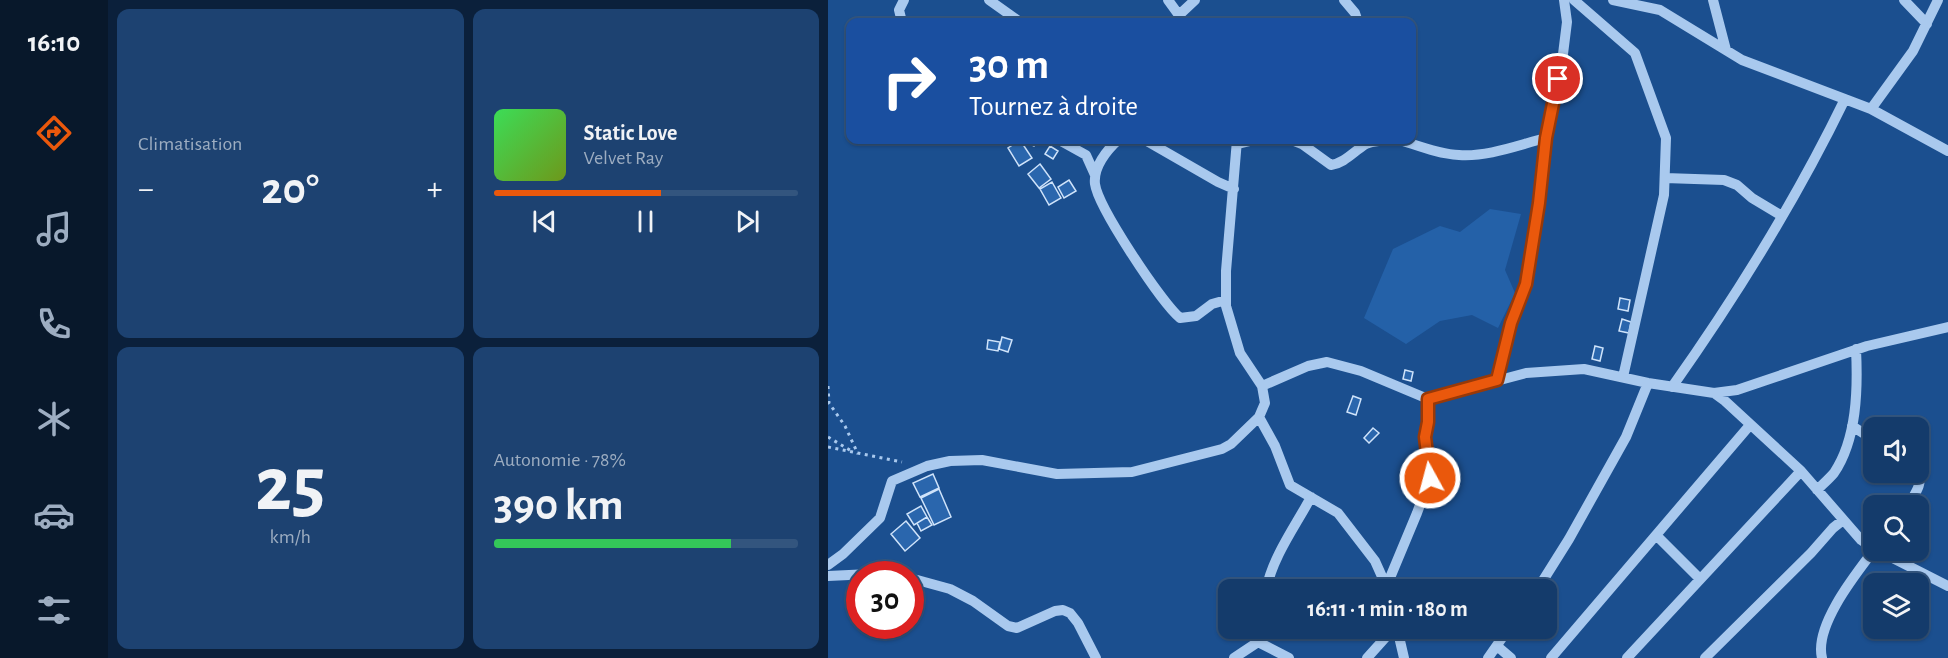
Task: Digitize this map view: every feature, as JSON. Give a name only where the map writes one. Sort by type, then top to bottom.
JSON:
[{"type":"street","points":[[901,18],[899,10],[904,0]]},
{"type":"street","points":[[989,0],[1014,18]]},
{"type":"street","points":[[1168,0],[1180,18]]},
{"type":"street","points":[[1182,18],[1195,0]]},
{"type":"street","points":[[1344,0],[1357,18]]},
{"type":"street","points":[[1497,380],[1511,323],[1526,284],[1539,203],[1546,138],[1564,52],[1567,22],[1564,0]]},
{"type":"street","points":[[1574,0],[1636,55],[1664,132],[1664,195],[1623,377]]},
{"type":"street","points":[[1613,0],[1660,10],[1742,60],[1870,109],[1948,151]]},
{"type":"street","points":[[1713,0],[1726,50]]},
{"type":"street","points":[[1904,0],[1927,24]]},
{"type":"street","points":[[1870,109],[1912,51],[1938,0]]},
{"type":"street","points":[[1672,387],[1753,268],[1815,161],[1845,99]]},
{"type":"street","points":[[1411,144],[1433,151],[1459,155],[1484,154],[1546,138]]},
{"type":"street","points":[[1066,144],[1086,155],[1095,175]]},
{"type":"street","points":[[1115,144],[1102,159],[1095,175],[1095,185],[1112,222],[1172,311],[1180,318],[1189,318],[1196,316],[1212,304],[1226,300]]},
{"type":"street","points":[[1152,144],[1234,189]]},
{"type":"street","points":[[828,565],[843,554],[880,518],[892,481],[927,466],[950,461],[982,460],[1057,474],[1131,472],[1222,449],[1231,444],[1259,417],[1265,403],[1262,386],[1240,353],[1226,300],[1226,271],[1238,144]]},
{"type":"street","points":[[1302,144],[1331,165],[1335,165],[1369,144]]},
{"type":"street","points":[[1665,178],[1724,180],[1737,184],[1752,198],[1782,216]]},
{"type":"street","points":[[1262,386],[1308,366],[1327,362],[1361,371],[1428,399],[1526,373],[1584,369],[1648,383],[1714,393],[1737,390],[1856,349],[1948,327]]},
{"type":"street","points":[[1817,490],[1833,473],[1846,450],[1852,426],[1857,375],[1856,349]]},
{"type":"street","points":[[1544,579],[1626,437],[1648,383]]},
{"type":"street","points":[[1714,393],[1802,471],[1863,541]]},
{"type":"street","points":[[1391,579],[1430,478],[1425,437],[1428,422],[1428,399]]},
{"type":"street","points":[[1259,417],[1275,446],[1290,485],[1338,513],[1375,561],[1384,579]]},
{"type":"street","points":[[1551,658],[1750,426]]},
{"type":"street","points":[[1852,426],[1863,433]]},
{"type":"street","points":[[1627,658],[1802,471]]},
{"type":"street","points":[[1268,579],[1277,558],[1311,497]]},
{"type":"street","points":[[1712,655],[1843,520]]},
{"type":"street","points":[[1656,535],[1700,579]]},
{"type":"street","points":[[1822,658],[1820,649],[1822,636],[1837,604],[1851,581],[1869,561]]},
{"type":"street","points":[[1898,561],[1948,586]]},
{"type":"street","points":[[828,576],[846,575]]},
{"type":"street","points":[[924,582],[950,589],[973,601],[1008,626],[1017,628],[1055,611],[1063,610],[1070,613],[1078,622],[1096,658]]},
{"type":"street","points":[[1367,658],[1385,639]]},
{"type":"street","points":[[1399,639],[1404,658]]},
{"type":"street","points":[[1488,658],[1502,639]]},
{"type":"street","points":[[1234,658],[1258,642],[1289,658]]},
{"type":"street","points":[[1497,646],[1511,658]]},
{"type":"path","points":[[828,386],[829,403],[845,426],[858,454]]},
{"type":"path","points":[[828,437],[858,454]]},
{"type":"path","points":[[828,447],[927,466]]},
{"type":"shaded area","points":[[1490,209],[1521,214],[1505,270],[1515,293],[1498,328],[1472,315],[1440,321],[1406,344],[1364,318],[1393,249],[1440,226],[1460,232]]},
{"type":"building","points":[[1014,144],[1023,144],[1032,158],[1019,166],[1008,148]]},
{"type":"building","points":[[1050,146],[1058,151],[1053,159],[1045,154]]},
{"type":"building","points":[[1040,164],[1051,179],[1039,188],[1028,174]]},
{"type":"building","points":[[1069,180],[1076,191],[1064,198],[1058,187]]},
{"type":"building","points":[[1052,182],[1061,198],[1049,205],[1040,189]]},
{"type":"building","points":[[1620,298],[1630,300],[1628,311],[1618,309]]},
{"type":"building","points":[[1622,319],[1631,322],[1629,333],[1619,331]]},
{"type":"building","points":[[1002,337],[1012,340],[1008,352],[999,349]]},
{"type":"building","points":[[988,340],[1000,342],[998,351],[987,349]]},
{"type":"building","points":[[1595,346],[1603,348],[1600,361],[1592,359]]},
{"type":"building","points":[[1405,370],[1413,372],[1411,381],[1403,379]]},
{"type":"building","points":[[1353,396],[1361,399],[1356,415],[1347,412]]},
{"type":"building","points":[[1373,428],[1379,433],[1369,443],[1364,438]]},
{"type":"building","points":[[933,474],[939,488],[920,497],[913,483]]},
{"type":"building","points":[[939,489],[951,517],[934,525],[921,498]]},
{"type":"building","points":[[921,506],[927,517],[914,525],[907,514]]},
{"type":"building","points":[[927,517],[932,525],[921,531],[917,523]]},
{"type":"building","points":[[906,521],[920,538],[905,551],[891,534]]},
{"type":"route","points":[[1430,478],[1425,437],[1428,422],[1428,399],[1497,380],[1511,323],[1526,284],[1539,203],[1546,138],[1558,79]]}]
